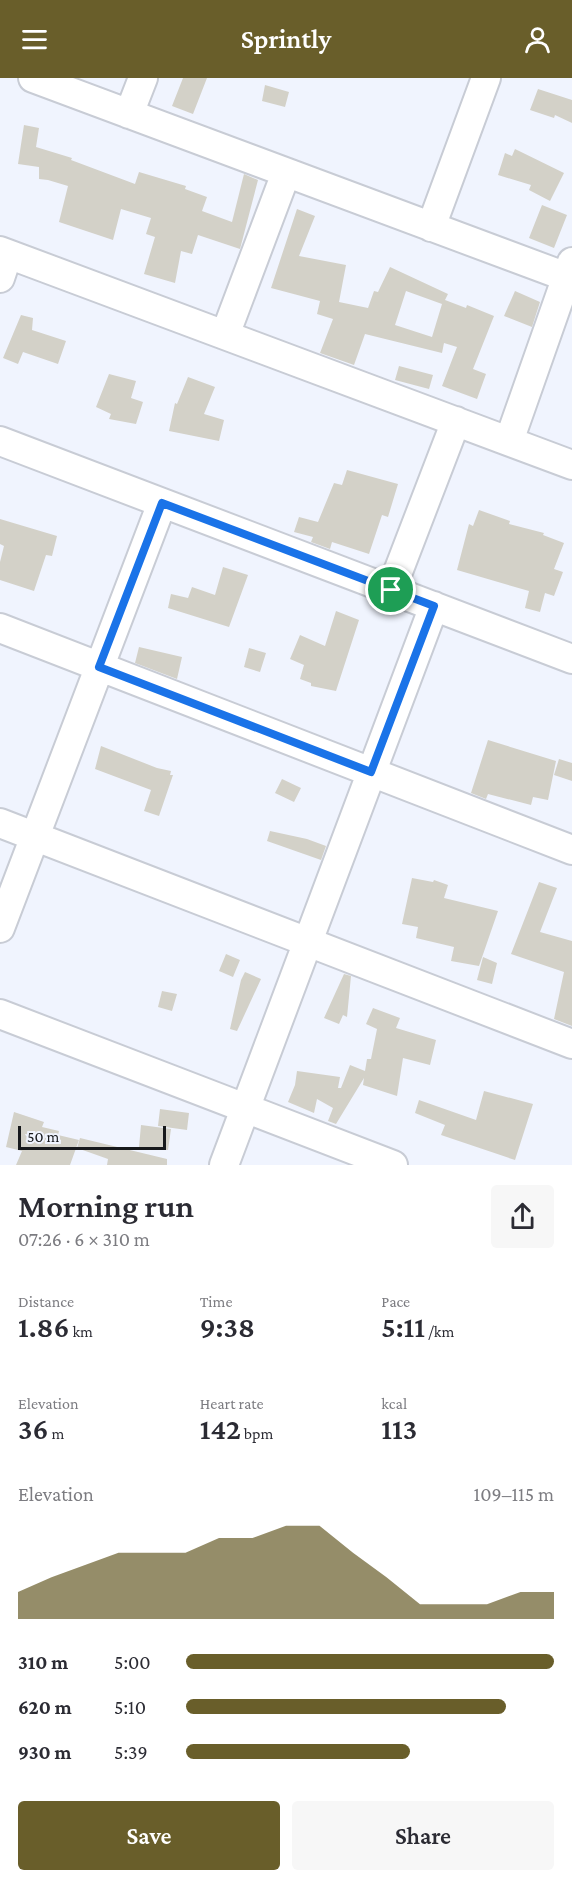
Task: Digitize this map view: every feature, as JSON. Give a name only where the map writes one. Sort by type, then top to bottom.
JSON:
[{"type":"street","points":[[33,78],[431,227],[570,273],[509,441]]},
{"type":"street","points":[[129,114],[142,78]]},
{"type":"street","points":[[431,227],[486,78]]},
{"type":"street","points":[[225,335],[286,172]]},
{"type":"street","points":[[3,261],[225,335],[572,465]]},
{"type":"street","points":[[391,590],[456,421]]},
{"type":"street","points":[[0,441],[572,659]]},
{"type":"street","points":[[0,928],[162,503]]},
{"type":"street","points":[[224,1165],[434,606]]},
{"type":"street","points":[[0,628],[572,850]]},
{"type":"street","points":[[0,823],[572,1044]]},
{"type":"street","points":[[0,1014],[393,1165]]},
{"type":"building","points":[[183,78],[207,78],[193,114],[172,106]]},
{"type":"building","points":[[265,85],[289,92],[285,107],[262,101]]},
{"type":"building","points":[[538,89],[572,100],[572,123],[555,115],[554,118],[530,110]]},
{"type":"building","points":[[24,125],[39,128],[36,147],[72,158],[71,160],[135,184],[139,172],[186,186],[185,189],[207,197],[202,211],[232,222],[244,174],[258,180],[240,249],[198,235],[192,254],[181,251],[175,283],[144,274],[155,237],[146,234],[151,218],[121,209],[113,240],[59,222],[68,186],[39,179],[39,167],[18,164]]},
{"type":"building","points":[[515,149],[564,173],[550,201],[529,190],[531,185],[498,175],[505,153],[512,156]]},
{"type":"building","points":[[542,205],[567,215],[554,248],[529,238]]},
{"type":"building","points":[[297,209],[315,216],[299,256],[346,265],[339,302],[368,308],[374,291],[378,292],[390,267],[448,294],[445,300],[466,308],[467,305],[494,316],[473,369],[486,374],[477,399],[442,386],[457,347],[444,343],[442,353],[365,334],[354,365],[320,353],[333,319],[317,314],[320,301],[271,288]],"holes":[[[406,291],[442,304],[432,337],[395,325]]]},
{"type":"building","points":[[515,291],[540,302],[532,327],[504,316]]},
{"type":"building","points":[[21,315],[33,318],[32,330],[66,341],[58,364],[23,352],[18,364],[3,358]]},
{"type":"building","points":[[399,366],[433,375],[429,389],[395,380]]},
{"type":"building","points":[[109,374],[136,381],[131,398],[143,402],[136,424],[109,419],[111,414],[96,407]]},
{"type":"building","points":[[188,377],[215,387],[204,414],[224,420],[219,441],[169,431],[175,403],[177,404]]},
{"type":"building","points":[[347,470],[398,484],[388,517],[382,515],[369,554],[332,542],[330,549],[311,542],[313,537],[294,532],[299,517],[318,522],[334,483],[342,485]]},
{"type":"building","points":[[479,510],[510,521],[509,524],[544,533],[543,535],[564,543],[554,569],[563,572],[554,596],[545,593],[540,612],[525,608],[529,591],[457,570],[469,524],[473,526]]},
{"type":"building","points":[[0,519],[57,536],[52,556],[46,555],[34,591],[0,580],[0,562],[4,546],[0,544]]},
{"type":"building","points":[[223,567],[248,575],[229,627],[168,608],[171,594],[188,598],[192,587],[215,595]]},
{"type":"building","points":[[336,611],[359,620],[336,691],[311,686],[311,683],[300,679],[304,665],[290,659],[300,635],[325,646]]},
{"type":"building","points":[[139,647],[182,657],[177,679],[135,663]]},
{"type":"building","points":[[249,648],[266,653],[260,672],[244,667]]},
{"type":"building","points":[[488,740],[556,761],[548,800],[533,797],[531,805],[488,794],[486,799],[471,793]]},
{"type":"building","points":[[101,746],[157,768],[171,771],[170,775],[173,775],[159,816],[144,811],[151,790],[95,769]]},
{"type":"building","points":[[559,759],[572,763],[572,781],[554,775]]},
{"type":"building","points":[[282,779],[301,788],[294,802],[275,793]]},
{"type":"building","points":[[270,831],[307,839],[326,846],[321,860],[267,841]]},
{"type":"building","points":[[412,878],[433,882],[434,880],[448,885],[444,898],[498,911],[479,966],[451,961],[454,947],[416,938],[418,927],[402,924]]},
{"type":"building","points":[[539,882],[557,888],[540,932],[572,941],[572,1026],[554,1019],[564,972],[511,954]]},
{"type":"building","points":[[226,954],[240,960],[233,977],[219,971]]},
{"type":"building","points":[[483,957],[497,963],[492,984],[477,980]]},
{"type":"building","points":[[245,972],[261,979],[237,1031],[230,1029],[241,980]]},
{"type":"building","points":[[344,974],[351,976],[347,1017],[343,1015],[339,1024],[324,1018]]},
{"type":"building","points":[[162,991],[177,994],[172,1011],[158,1007]]},
{"type":"building","points":[[373,1008],[400,1018],[396,1028],[436,1040],[430,1065],[403,1058],[397,1096],[363,1085],[364,1078],[336,1124],[328,1121],[333,1108],[317,1099],[314,1113],[288,1102],[295,1085],[297,1071],[340,1077],[338,1088],[341,1088],[350,1065],[365,1071],[367,1059],[371,1059],[377,1029],[366,1024]]},
{"type":"building","points":[[484,1091],[533,1104],[515,1160],[441,1135],[445,1125],[415,1113],[419,1100],[476,1120]]},
{"type":"building","points":[[160,1109],[189,1113],[187,1130],[158,1126]]},
{"type":"building","points":[[14,1112],[44,1122],[42,1127],[59,1131],[58,1135],[79,1140],[70,1165],[16,1165],[22,1151],[6,1147]]},
{"type":"building","points":[[141,1125],[171,1129],[168,1150],[139,1147]]},
{"type":"building","points":[[80,1138],[167,1159],[167,1165],[107,1165],[108,1159],[77,1148]]},
{"type":"route","points":[[162,503],[391,590],[434,606],[371,772],[99,667],[162,503]]}]
